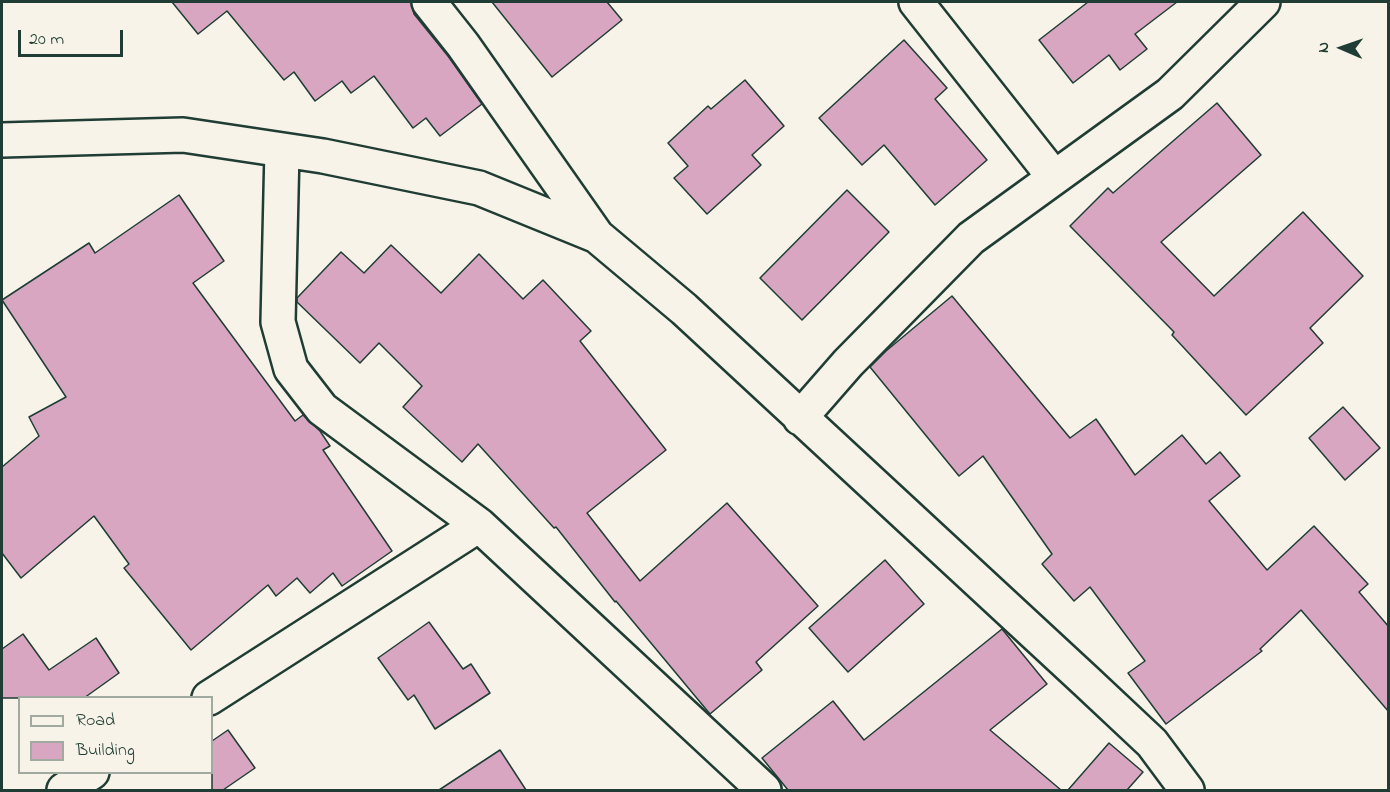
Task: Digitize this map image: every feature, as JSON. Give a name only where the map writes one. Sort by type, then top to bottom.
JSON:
[{"type":"street","points":[[429,2],[470,54],[597,236],[684,309],[1152,743],[1187,790]]},
{"type":"street","points":[[916,2],[1054,177]]},
{"type":"street","points":[[800,418],[848,363],[970,238],[1170,94],[1263,2]]},
{"type":"street","points":[[2,140],[183,135],[323,156],[479,188],[597,236]]},
{"type":"street","points":[[282,150],[278,322],[291,369],[322,409],[479,525],[764,790]]},
{"type":"street","points":[[213,696],[479,525]]},
{"type":"street","points":[[64,790],[89,774]]},
{"type":"building","points":[[172,2],[411,2],[414,14],[448,56],[482,104],[440,136],[426,118],[413,128],[374,76],[351,93],[342,81],[315,101],[294,72],[284,80],[227,11],[198,34]]},
{"type":"building","points":[[492,2],[607,2],[622,20],[552,77]]},
{"type":"building","points":[[1088,2],[1177,2],[1135,34],[1147,49],[1120,70],[1109,55],[1073,83],[1039,40]]},
{"type":"building","points":[[904,40],[947,88],[935,99],[987,160],[935,205],[884,145],[862,165],[819,118]]},
{"type":"building","points":[[745,80],[784,126],[752,155],[761,165],[707,214],[674,178],[688,166],[668,143],[708,106],[711,109]]},
{"type":"building","points":[[1217,103],[1261,155],[1161,242],[1214,296],[1303,212],[1363,276],[1310,328],[1323,343],[1246,415],[1172,335],[1174,332],[1070,226],[1108,188],[1113,193]]},
{"type":"building","points":[[847,190],[889,232],[802,320],[760,278]]},
{"type":"building","points":[[179,195],[224,261],[193,283],[295,421],[303,415],[320,431],[330,446],[323,450],[392,551],[342,586],[333,573],[310,593],[297,578],[276,596],[268,585],[191,650],[124,568],[129,564],[94,516],[21,578],[2,553],[2,467],[39,436],[29,417],[66,397],[2,300],[89,243],[95,253]]},
{"type":"building","points":[[391,245],[441,293],[479,254],[523,299],[543,280],[591,331],[580,341],[666,450],[587,513],[640,581],[727,503],[818,606],[756,662],[762,670],[710,714],[615,602],[556,527],[554,528],[478,444],[462,462],[403,407],[422,386],[379,343],[360,363],[297,302],[297,298],[341,252],[364,273]]},
{"type":"building","points":[[952,296],[1070,438],[1096,419],[1135,475],[1182,435],[1206,464],[1220,452],[1240,476],[1209,501],[1267,570],[1314,526],[1368,584],[1359,592],[1389,627],[1389,712],[1301,610],[1260,649],[1262,651],[1166,724],[1128,673],[1145,661],[1090,587],[1074,601],[1042,564],[1052,554],[983,456],[959,476],[870,367]]},
{"type":"building","points":[[1343,407],[1380,448],[1345,480],[1309,438]]},
{"type":"building","points":[[885,560],[924,604],[848,672],[809,628]]},
{"type":"building","points":[[429,622],[463,669],[471,664],[490,693],[435,729],[414,695],[408,700],[378,658]]},
{"type":"building","points":[[1002,629],[1047,684],[990,730],[1061,790],[788,790],[762,758],[833,701],[864,740]]},
{"type":"building","points":[[23,634],[49,670],[96,638],[119,673],[87,696],[2,698],[2,649]]},
{"type":"building","points":[[228,730],[255,768],[223,790],[212,790],[213,740]]},
{"type":"building","points":[[1109,743],[1143,772],[1127,790],[1068,790]]},
{"type":"building","points":[[500,750],[526,790],[439,790]]}]
